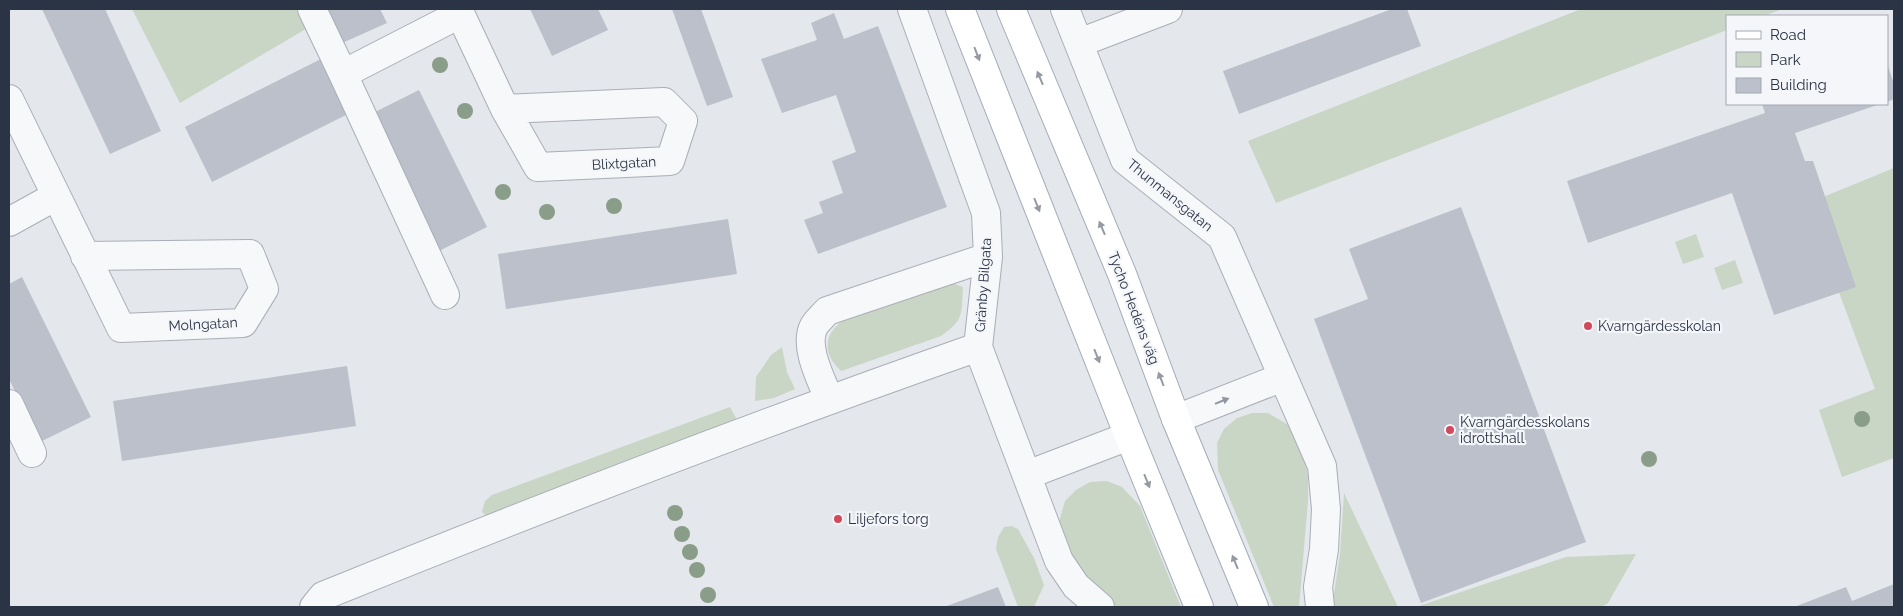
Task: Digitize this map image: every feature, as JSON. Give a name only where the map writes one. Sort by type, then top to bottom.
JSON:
[{"type":"main road","points":[[960,9],[1129,436],[1199,607]]},
{"type":"main road","name":"Tycho Hedéns väg","points":[[1011,9],[1122,274],[1176,419],[1254,607]]},
{"type":"street","points":[[312,9],[445,295]]},
{"type":"street","name":"Gränby Bilgata","points":[[912,9],[986,213],[988,256],[978,347],[1071,597],[1100,607]]},
{"type":"street","name":"Thunmansgatan","points":[[1065,9],[1126,160],[1222,237],[1322,466],[1326,509],[1324,549],[1318,587],[1320,607]]},
{"type":"street","points":[[1079,43],[1168,9]]},
{"type":"street","points":[[343,74],[459,11]]},
{"type":"street","name":"Blixtgatan","points":[[459,11],[505,109],[538,167],[670,161],[682,122],[664,102],[505,109]]},
{"type":"street","name":"Molngatan","points":[[9,99],[85,256],[121,328],[244,323],[264,289],[250,254],[85,256]]},
{"type":"street","points":[[9,222],[56,196]]},
{"type":"street","points":[[829,399],[814,361],[811,342],[814,327],[828,311],[988,256]]},
{"type":"street","points":[[314,607],[323,596],[427,554],[829,399],[978,347]]},
{"type":"street","points":[[1176,419],[1282,377]]},
{"type":"street","points":[[9,404],[32,453]]},
{"type":"street","points":[[1027,475],[1129,436]]},
{"type":"green space","points":[[132,9],[309,9],[316,23],[180,103]]},
{"type":"green space","points":[[1581,9],[1783,9],[1766,15],[1726,15],[1726,30],[1276,203],[1248,141]]},
{"type":"green space","points":[[1894,168],[1894,458],[1842,477],[1819,410],[1875,389],[1806,204]]},
{"type":"green space","points":[[1696,234],[1704,257],[1683,264],[1675,242]]},
{"type":"green space","points":[[1735,260],[1743,283],[1722,290],[1714,268]]},
{"type":"green space","points":[[944,280],[963,287],[960,315],[949,330],[941,336],[841,371],[835,364],[828,351],[829,337],[832,331],[845,319]]},
{"type":"green space","points":[[782,347],[787,372],[795,389],[774,398],[755,401],[756,377],[771,355]]},
{"type":"green space","points":[[730,407],[736,418],[733,426],[490,519],[482,512],[485,501],[492,495]]},
{"type":"green space","points":[[1252,413],[1268,413],[1287,424],[1295,435],[1302,451],[1308,475],[1308,501],[1299,607],[1274,607],[1218,470],[1217,443],[1224,429],[1237,418]]},
{"type":"green space","points":[[1107,481],[1122,487],[1140,506],[1181,607],[1117,607],[1097,592],[1067,552],[1059,522],[1065,501],[1076,490],[1090,482]]},
{"type":"green space","points":[[1344,493],[1398,607],[1332,607],[1340,554]]},
{"type":"green space","points":[[1012,526],[1018,529],[1034,558],[1044,585],[1034,607],[1018,607],[996,549],[998,537],[1004,527]]},
{"type":"green space","points":[[1636,554],[1608,603],[1602,607],[1416,607],[1566,557]]},
{"type":"building","points":[[42,9],[105,9],[161,131],[110,154]]},
{"type":"building","points":[[323,9],[380,9],[387,23],[340,44]]},
{"type":"building","points":[[530,9],[598,9],[608,30],[552,56]]},
{"type":"building","points":[[672,9],[701,9],[733,97],[707,106]]},
{"type":"building","points":[[1392,9],[1407,9],[1421,46],[1239,114],[1223,71]]},
{"type":"building","points":[[834,13],[844,39],[878,26],[947,207],[818,254],[804,220],[823,213],[819,202],[843,193],[832,161],[856,152],[836,95],[782,113],[761,59],[817,40],[811,23]]},
{"type":"building","points":[[323,58],[350,113],[212,182],[185,127]]},
{"type":"building","points":[[1888,66],[1894,84],[1894,99],[1888,102]]},
{"type":"building","points":[[419,90],[487,227],[439,251],[371,114]]},
{"type":"building","points":[[1762,105],[1877,105],[1795,133],[1805,161],[1813,161],[1856,287],[1774,315],[1732,193],[1588,243],[1567,181],[1765,113]]},
{"type":"building","name":"Kvarngärdesskolans idrottshall","points":[[1461,207],[1586,542],[1421,603],[1314,319],[1368,299],[1349,249]]},
{"type":"building","points":[[728,219],[737,274],[506,309],[498,254]]},
{"type":"building","points":[[22,277],[91,417],[40,442],[9,379],[9,284]]},
{"type":"building","points":[[347,366],[356,426],[122,461],[113,401]]},
{"type":"building","points":[[1894,584],[1894,607],[1794,607],[1846,587],[1852,601]]},
{"type":"building","points":[[998,587],[1006,607],[944,607]]},
{"type":"place","name":"Kvarngärdesskolan","points":[[1588,326]]},
{"type":"place","name":"Kvarngärdesskolans idrottshall","points":[[1450,430]]},
{"type":"place","name":"Liljefors torg","points":[[838,519]]}]
